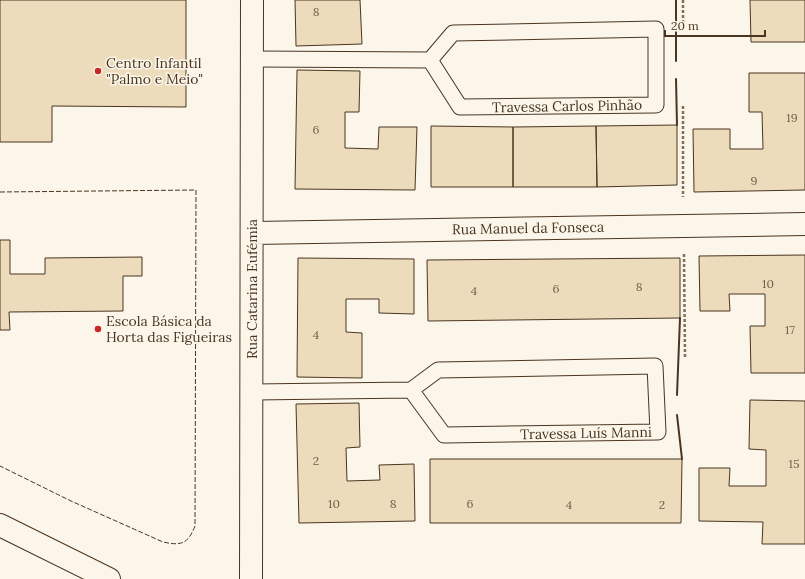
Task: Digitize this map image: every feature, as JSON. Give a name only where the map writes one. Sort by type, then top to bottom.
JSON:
[{"type":"street","name":"Rua Catarina Eufémia","points":[[251,579],[252,0]]},
{"type":"street","name":"Rua Manuel da Fonseca","points":[[252,233],[805,224]]},
{"type":"street","points":[[0,525],[109,579]]},
{"type":"lane","name":"Travessa Carlos Pinhão","points":[[656,29],[656,105],[460,107],[430,60],[452,33],[656,29]]},
{"type":"lane","points":[[252,59],[430,60]]},
{"type":"lane","name":"Travessa Luís Manni","points":[[656,366],[658,432],[444,435],[411,390],[438,370],[656,366]]},
{"type":"lane","points":[[252,392],[411,390]]},
{"type":"path","points":[[683,0],[683,31]]},
{"type":"path","points":[[683,101],[685,357]]},
{"type":"building","points":[[0,0],[186,0],[186,107],[52,106],[52,142],[0,142]]},
{"type":"building","points":[[295,0],[360,0],[362,44],[296,46]]},
{"type":"building","points":[[750,0],[805,0],[805,42],[751,42]]},
{"type":"building","points":[[297,70],[360,71],[359,112],[345,112],[345,148],[378,149],[379,127],[417,127],[415,190],[295,189]]},
{"type":"building","points":[[749,73],[805,73],[805,190],[694,192],[693,129],[730,129],[730,149],[763,149],[762,112],[749,112]]},
{"type":"building","points":[[677,125],[677,185],[597,187],[596,126]]},
{"type":"building","points":[[431,126],[513,127],[513,187],[431,187]]},
{"type":"building","points":[[596,126],[597,187],[513,187],[513,127]]},
{"type":"building","points":[[0,240],[10,240],[10,274],[45,274],[45,258],[142,257],[142,276],[123,276],[123,311],[9,312],[10,330],[0,330]]},
{"type":"building","points":[[805,255],[805,373],[751,373],[750,326],[765,326],[765,294],[729,294],[730,311],[700,311],[699,256]]},
{"type":"building","points":[[298,258],[414,259],[414,314],[379,313],[379,299],[346,299],[346,332],[362,333],[362,378],[297,377]]},
{"type":"building","points":[[680,258],[680,318],[428,321],[427,260]]},
{"type":"building","points":[[750,400],[805,401],[805,544],[762,544],[763,522],[699,521],[699,468],[730,468],[729,486],[766,486],[766,450],[749,449]]},
{"type":"building","points":[[359,403],[360,447],[346,448],[347,481],[380,480],[379,465],[414,464],[415,521],[299,523],[296,404]]},
{"type":"building","points":[[430,459],[682,459],[681,523],[430,523]]},
{"type":"fence","points":[[0,192],[196,190],[195,526],[187,540],[175,544],[163,542],[71,501],[0,466]]},
{"type":"wall","points":[[676,0],[676,61]]},
{"type":"wall","points":[[676,79],[677,125]]},
{"type":"wall","points":[[677,395],[680,318]]},
{"type":"wall","points":[[677,415],[682,459]]},
{"type":"place","name":"Centro Infantil \"Palmo e Meio\"","points":[[98,71]]},
{"type":"place","name":"Escola Básica da Horta das Figueiras","points":[[98,329]]}]
